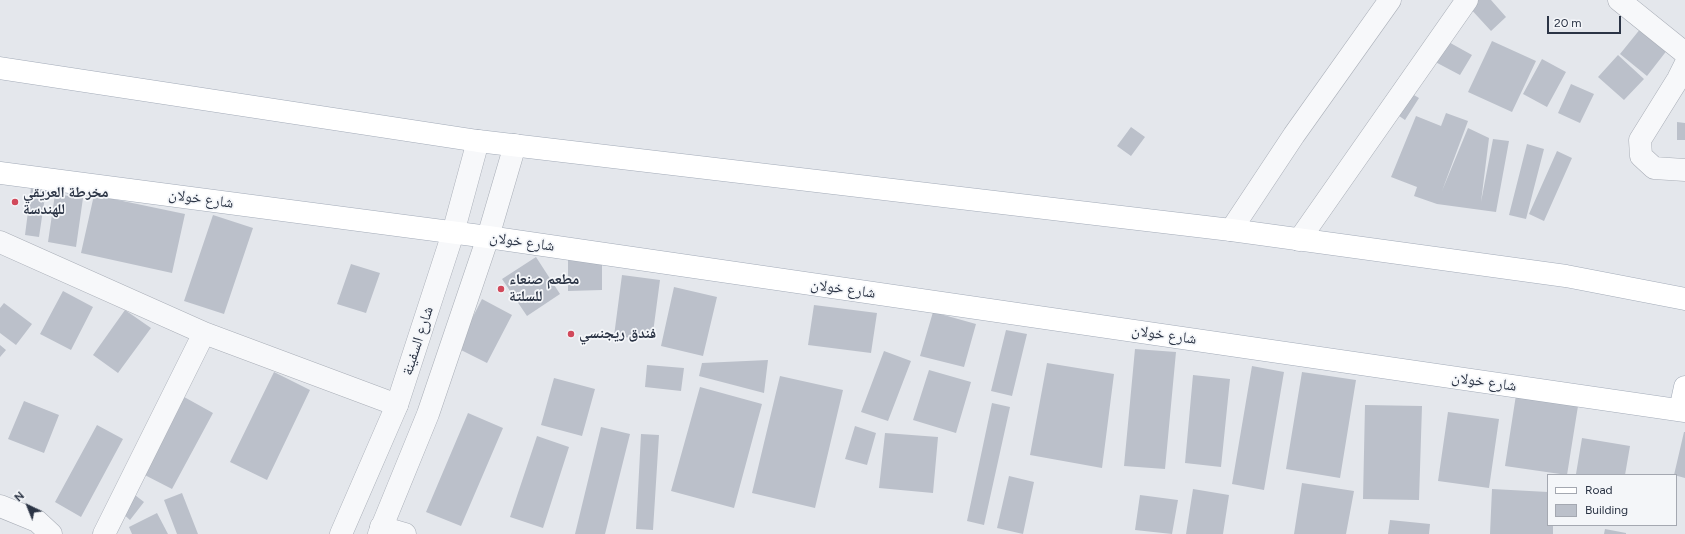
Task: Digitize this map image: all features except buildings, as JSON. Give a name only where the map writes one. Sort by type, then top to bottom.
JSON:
[{"type":"main road","points":[[0,68],[478,141],[1231,230],[1566,276],[1685,299]]},
{"type":"main road","name":"شارع خولان","points":[[0,173],[452,232],[1682,411]]},
{"type":"main road","points":[[1682,411],[1685,387]]},
{"type":"street","points":[[1231,230],[1294,135],[1390,0]]},
{"type":"street","points":[[1299,240],[1466,0]]},
{"type":"street","points":[[1619,0],[1685,52]]},
{"type":"street","points":[[1685,65],[1640,140],[1641,156],[1654,168],[1685,170]]},
{"type":"street","name":"شارع السفينة","points":[[341,534],[397,405],[452,232],[478,141]]},
{"type":"street","points":[[405,534],[380,531],[428,414],[488,238],[515,145]]},
{"type":"street","points":[[0,242],[204,333],[397,405]]},
{"type":"street","points":[[104,534],[204,333]]},
{"type":"street","points":[[0,506],[37,520],[51,534]]},
{"type":"place","name":"مخرطة العريقي للهندسة","points":[[15,202]]},
{"type":"place","name":"مطعم صنعاء للسلتة","points":[[501,289]]},
{"type":"place","name":"فندق ريجنسي","points":[[571,334]]}]
